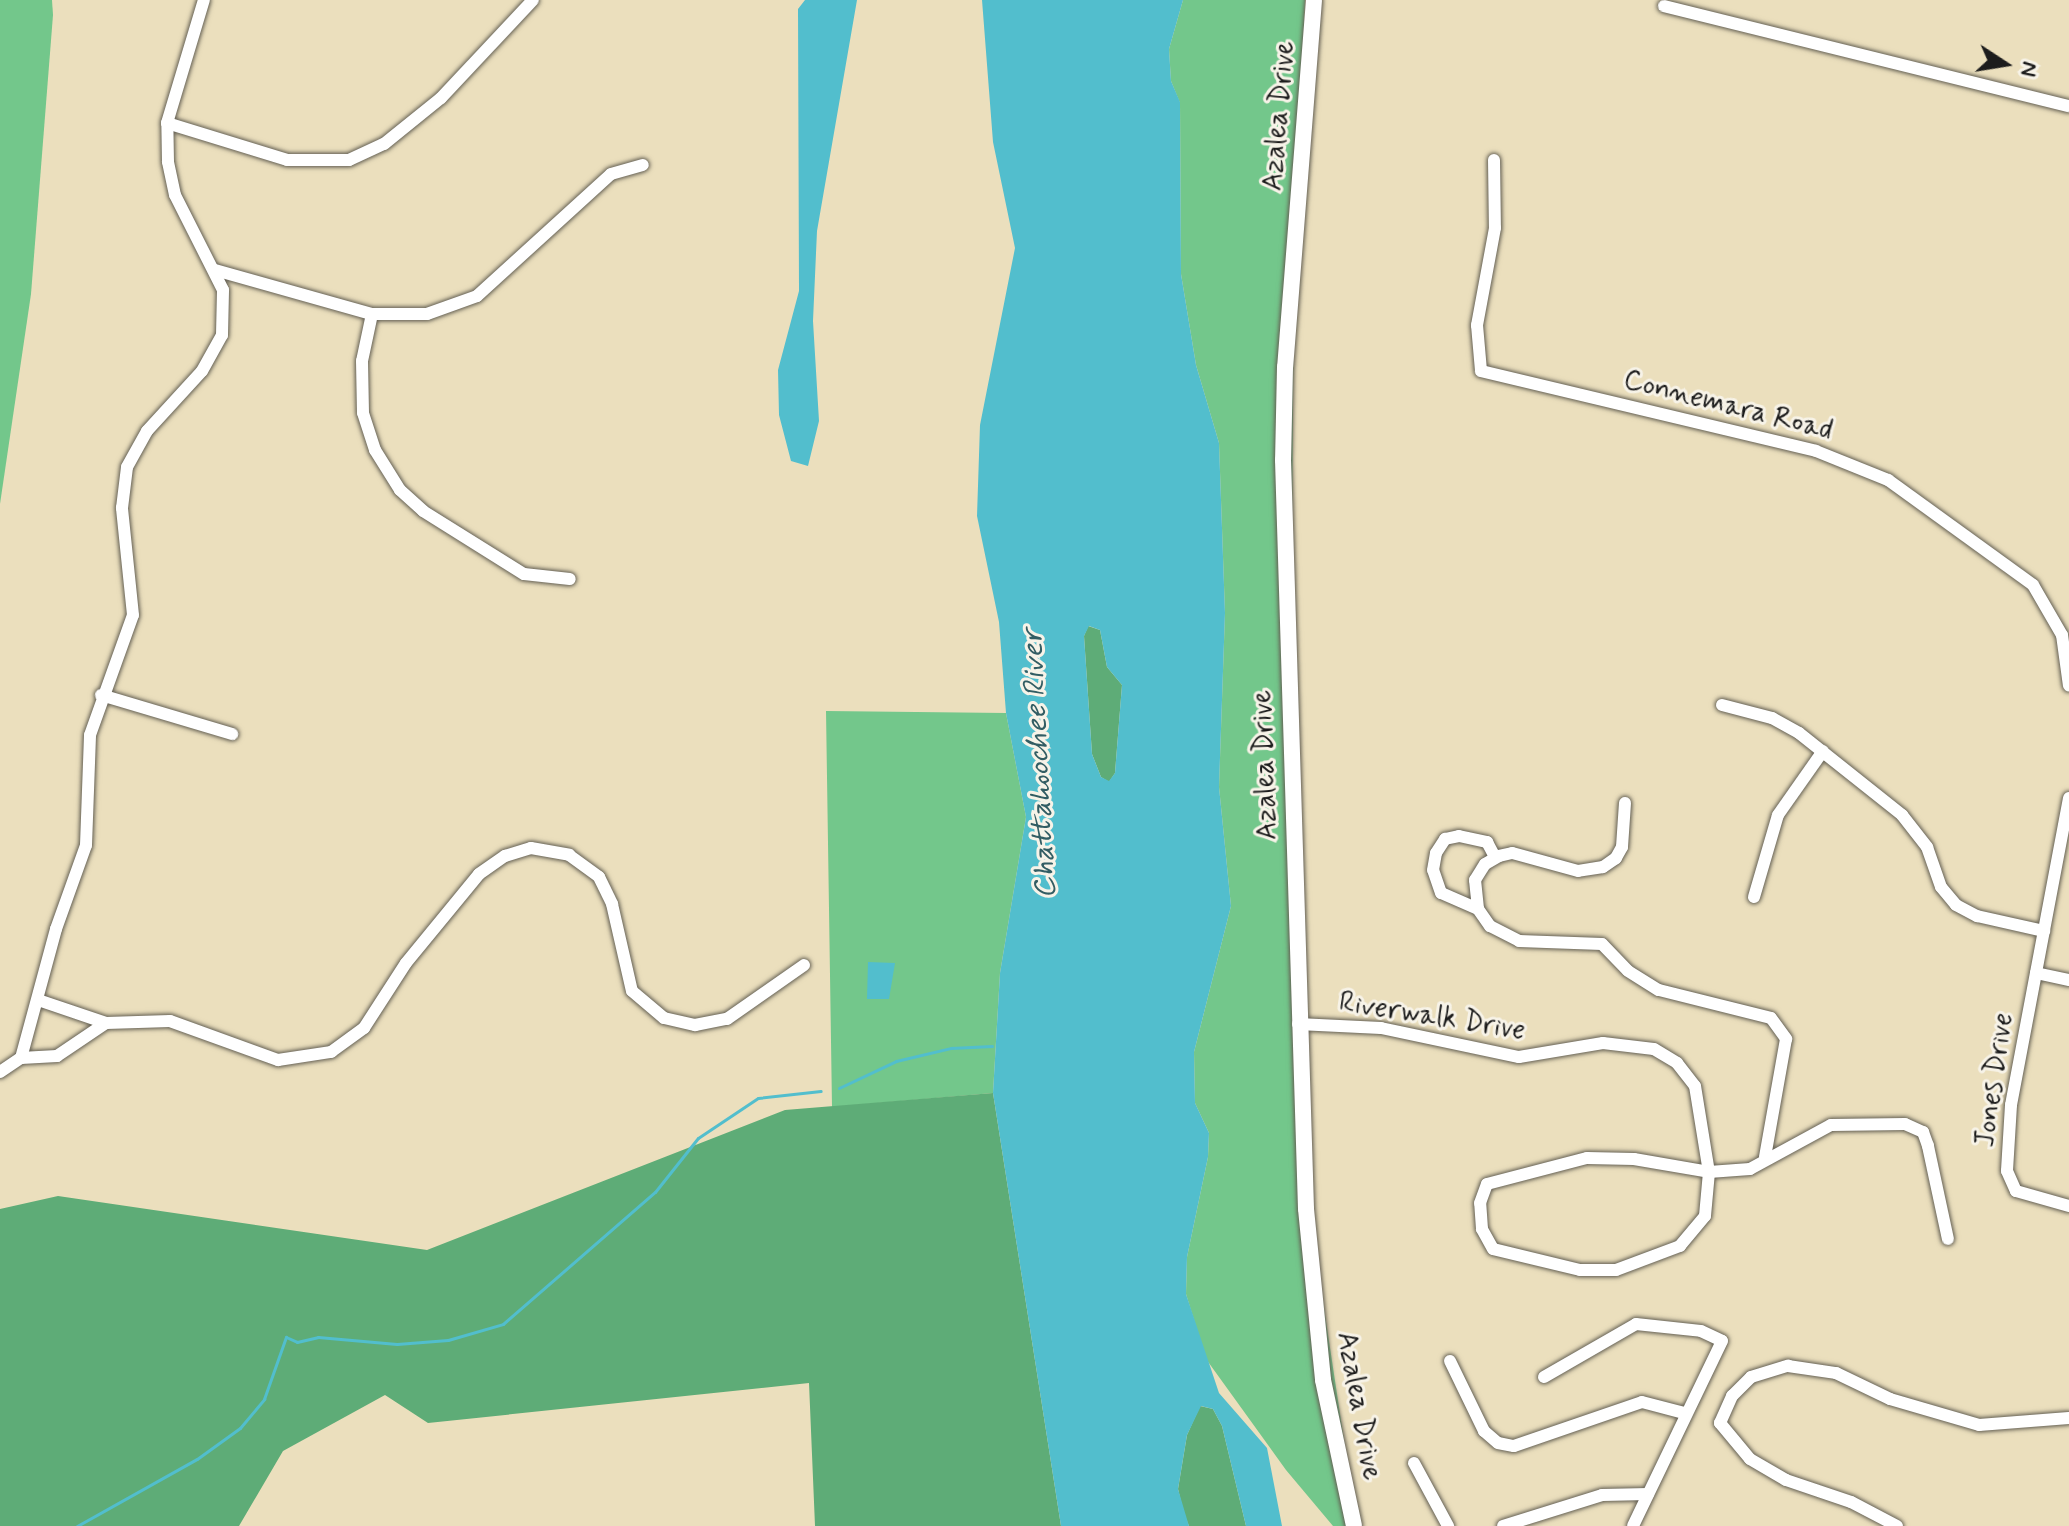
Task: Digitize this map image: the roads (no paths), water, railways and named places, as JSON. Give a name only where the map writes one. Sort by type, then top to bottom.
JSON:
[{"type":"street","points":[[21,1058],[86,845],[88,750],[101,695],[133,615],[132,569],[122,508],[127,467],[147,431],[202,371],[222,335],[226,312],[215,270],[175,195],[167,123],[204,0]]},
{"type":"street","points":[[167,123],[287,160],[349,160],[384,144],[441,98],[533,0]]},
{"type":"street","name":"Azalea Drive","points":[[1314,0],[1282,411],[1298,1024],[1306,1209],[1323,1380],[1354,1526]]},
{"type":"street","points":[[1664,6],[2069,106]]},
{"type":"street","name":"Connemara Road","points":[[1494,160],[1495,228],[1477,325],[1481,371],[1816,451],[1888,480],[2033,585],[2062,635],[2069,686]]},
{"type":"street","points":[[215,270],[372,314],[427,314],[477,296],[611,174],[643,165]]},
{"type":"street","points":[[372,314],[362,361],[363,413],[375,450],[400,490],[423,511],[524,574],[570,579]]},
{"type":"street","points":[[101,695],[232,734]]},
{"type":"street","points":[[1722,705],[1772,718],[1823,751],[1913,826],[1941,887],[1956,905],[1977,916],[2044,931]]},
{"type":"street","points":[[1754,897],[1778,815],[1823,751]]},
{"type":"street","points":[[2069,798],[2037,969],[2069,980]]},
{"type":"street","points":[[1478,909],[1475,880],[1495,857],[1512,853],[1578,871],[1603,867],[1622,847],[1625,803]]},
{"type":"street","points":[[1495,857],[1487,842],[1459,836],[1445,839],[1436,853],[1433,870],[1441,893],[1478,909],[1500,934],[1519,941],[1602,944],[1628,971],[1659,990],[1771,1018],[1786,1039],[1765,1157]]},
{"type":"street","points":[[38,1000],[106,1023],[170,1021],[278,1060],[331,1052],[364,1028],[406,963],[479,874],[505,856],[531,848],[569,855],[599,877],[612,904],[632,991],[664,1018],[695,1025],[727,1019],[804,965]]},
{"type":"street","points":[[2054,883],[2069,888]]},
{"type":"street","name":"Jones Drive","points":[[2037,969],[2011,1105],[2007,1171],[2016,1191],[2069,1206]]},
{"type":"street","points":[[0,1072],[21,1058],[57,1056],[106,1023]]},
{"type":"street","name":"Riverwalk Drive","points":[[1298,1024],[1381,1028],[1519,1057],[1603,1043],[1654,1049],[1677,1063],[1695,1086],[1709,1172]]},
{"type":"street","points":[[1709,1172],[1709,1200],[1695,1234],[1680,1246],[1616,1270],[1580,1270],[1505,1255],[1493,1249],[1482,1229],[1481,1193],[1497,1178],[1611,1157],[1734,1173],[1831,1125],[1905,1124],[1923,1132],[1948,1239]]},
{"type":"street","points":[[1544,1377],[1636,1324],[1701,1331],[1722,1341],[1684,1413],[1633,1526]]},
{"type":"street","points":[[1450,1361],[1484,1431],[1498,1443],[1514,1446],[1642,1402],[1684,1413]]},
{"type":"street","points":[[1897,1526],[1851,1502],[1786,1480],[1750,1459],[1720,1423],[1732,1396],[1751,1377],[1788,1366],[1836,1373],[1890,1399],[1979,1425],[2069,1418]]},
{"type":"street","points":[[1414,1463],[1448,1526]]},
{"type":"street","points":[[1503,1526],[1602,1495],[1648,1494]]},
{"type":"water","points":[[805,0],[857,0],[817,231],[813,321],[819,421],[808,466],[791,461],[779,415],[778,370],[799,291],[798,9]]},
{"type":"water","name":"Chattahoochee River","points":[[982,0],[1183,0],[1169,49],[1171,81],[1180,102],[1181,274],[1196,365],[1219,443],[1225,613],[1219,787],[1231,906],[1194,1052],[1195,1103],[1209,1133],[1208,1157],[1187,1257],[1186,1294],[1219,1393],[1267,1448],[1282,1526],[1246,1526],[1222,1426],[1213,1409],[1201,1406],[1187,1435],[1178,1489],[1189,1526],[1061,1526],[993,1093],[1000,973],[1026,817],[1006,713],[999,622],[977,516],[980,425],[1015,248],[993,142]],"holes":[[[1089,626],[1100,630],[1107,667],[1122,685],[1115,773],[1109,781],[1101,777],[1092,754],[1084,636]]]},
{"type":"water","points":[[868,962],[895,963],[889,999],[867,999]]},
{"type":"waterway","points":[[839,1088],[896,1061],[951,1048],[992,1046]]},
{"type":"waterway","points":[[77,1526],[197,1459],[240,1428],[264,1399],[286,1337],[297,1342],[318,1337],[397,1344],[448,1340],[503,1324],[655,1192],[698,1138],[758,1098],[821,1091]]}]
